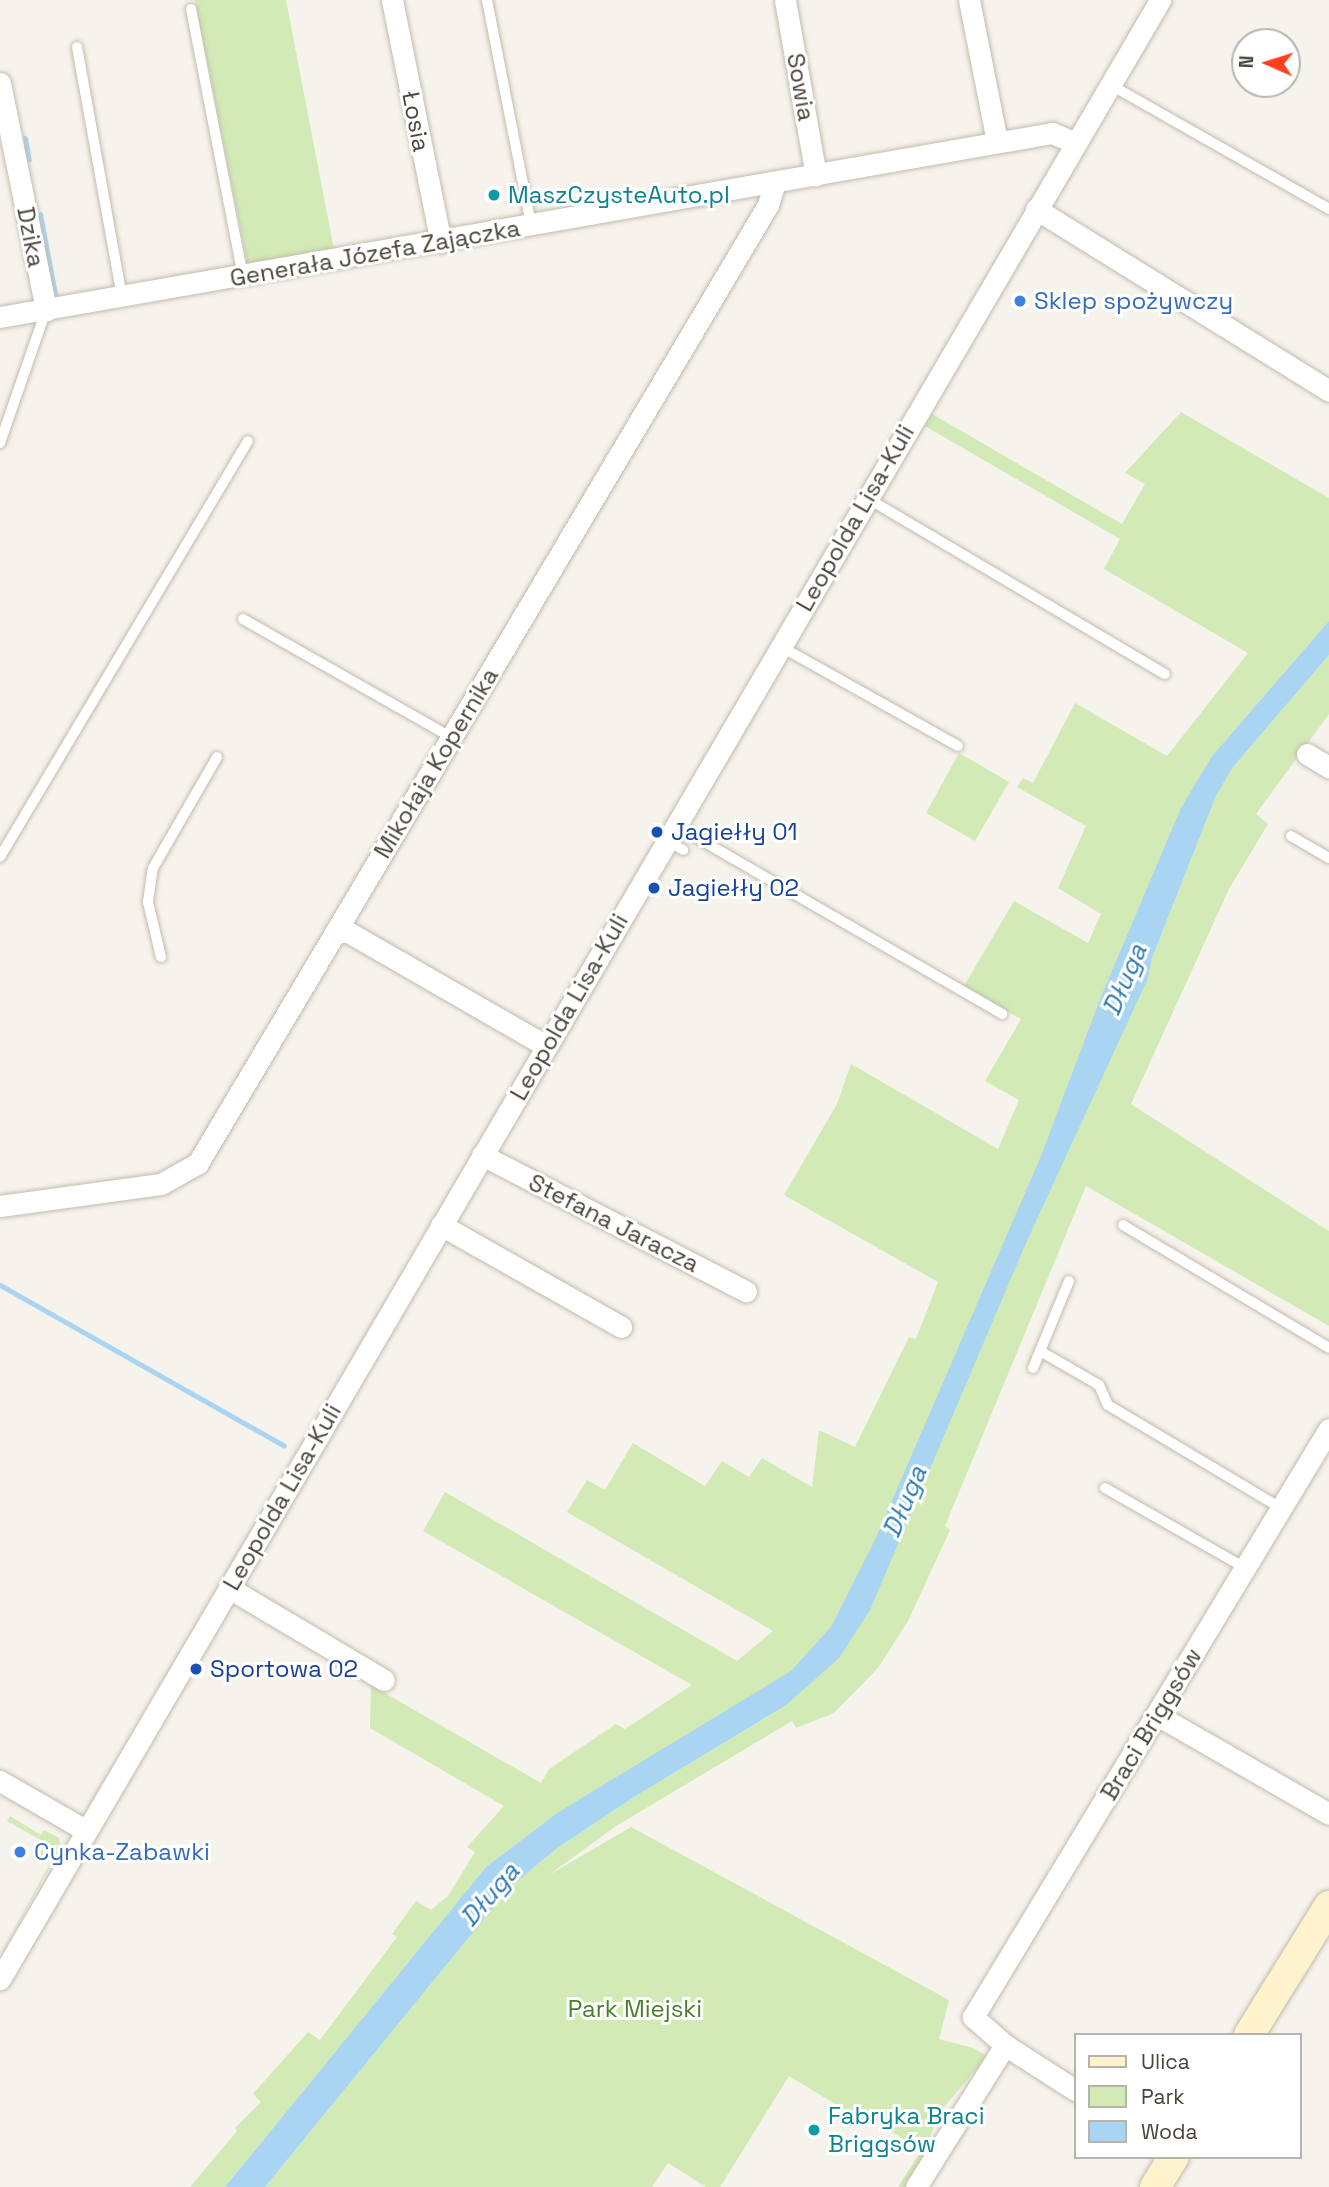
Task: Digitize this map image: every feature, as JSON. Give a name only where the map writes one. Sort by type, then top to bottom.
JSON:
[{"type":"street","name":"Łosia","points":[[392,0],[441,242]]},
{"type":"street","name":"Sowia","points":[[785,0],[816,175]]},
{"type":"street","points":[[969,0],[997,142]]},
{"type":"street","name":"Leopolda Lisa-Kuli","points":[[0,1979],[546,1046],[675,839],[780,646],[1074,142],[1160,0]]},
{"type":"street","name":"Dzika","points":[[0,83],[46,310]]},
{"type":"street","name":"Generała Józefa Zajączka","points":[[0,317],[774,185],[816,175],[1052,133],[1074,142]]},
{"type":"street","name":"Mikołaja Kopernika","points":[[0,1206],[161,1184],[183,1175],[208,1146],[768,205],[774,185]]},
{"type":"street","points":[[1036,209],[1329,391]]},
{"type":"street","points":[[1307,754],[1329,767]]},
{"type":"street","points":[[335,932],[348,932],[546,1046]]},
{"type":"street","name":"Stefana Jaracza","points":[[482,1155],[746,1291]]},
{"type":"street","points":[[441,1225],[621,1327]]},
{"type":"street","name":"Braci Briggsów","points":[[1005,2045],[973,2017],[1329,1429]]},
{"type":"street","points":[[229,1588],[384,1680]]},
{"type":"street","points":[[1157,1716],[1329,1814]]},
{"type":"street","points":[[0,1781],[87,1831]]},
{"type":"street","points":[[1250,2033],[1329,1906]]},
{"type":"street","points":[[916,2187],[1005,2045],[1074,2089]]},
{"type":"street","points":[[1155,2187],[1173,2159]]},
{"type":"lane","points":[[487,0],[531,225]]},
{"type":"lane","points":[[191,9],[243,277]]},
{"type":"lane","points":[[78,47],[122,297]]},
{"type":"lane","points":[[1109,84],[1329,209]]},
{"type":"lane","points":[[0,443],[46,310]]},
{"type":"lane","points":[[0,858],[248,441]]},
{"type":"lane","points":[[867,498],[1164,674]]},
{"type":"lane","points":[[243,619],[451,737]]},
{"type":"lane","points":[[780,646],[958,746]]},
{"type":"lane","points":[[161,957],[148,902],[153,868],[217,757]]},
{"type":"lane","points":[[1291,836],[1329,858]]},
{"type":"lane","points":[[675,839],[1002,1014]]},
{"type":"lane","points":[[1123,1226],[1329,1348]]},
{"type":"lane","points":[[1033,1368],[1069,1281]]},
{"type":"lane","points":[[1040,1351],[1099,1385],[1108,1405],[1281,1508]]},
{"type":"lane","points":[[1105,1488],[1245,1568]]},
{"type":"green space","points":[[195,0],[286,0],[334,250],[248,266]]},
{"type":"green space","name":"Park Miejski","points":[[1181,412],[1329,498],[1329,621],[1212,756],[1117,962],[1148,978],[1152,958],[1216,796],[1233,767],[1329,655],[1329,714],[1256,814],[1268,824],[1229,889],[1131,1104],[1329,1231],[1329,1326],[1086,1186],[945,1526],[950,1530],[908,1621],[878,1668],[834,1713],[796,1728],[792,1721],[616,1826],[549,1875],[631,1827],[949,2000],[939,2039],[973,2048],[985,2055],[983,2061],[939,2113],[922,2159],[904,2187],[898,2187],[921,2151],[892,2132],[890,2120],[882,2116],[873,2127],[789,2076],[720,2187],[706,2187],[668,2163],[652,2187],[265,2187],[510,1887],[556,1849],[634,1797],[784,1707],[773,1684],[557,1813],[486,1867],[225,2187],[190,2187],[237,2131],[235,2128],[261,2102],[253,2094],[308,2032],[320,2040],[397,1937],[392,1934],[416,1901],[431,1910],[448,1896],[475,1852],[467,1847],[504,1806],[370,1728],[371,1685],[541,1783],[549,1769],[616,1724],[625,1729],[692,1685],[423,1531],[445,1492],[737,1661],[773,1631],[567,1512],[587,1480],[605,1490],[633,1443],[705,1486],[722,1461],[749,1477],[762,1458],[812,1487],[819,1430],[855,1447],[909,1337],[916,1339],[938,1282],[784,1195],[837,1104],[851,1064],[998,1149],[1019,1100],[985,1081],[1021,1019],[964,986],[1014,901],[1088,943],[1101,914],[1058,888],[1086,826],[1017,787],[1023,778],[1033,783],[1075,703],[1167,756],[1248,653],[1104,569],[1120,539],[925,426],[932,414],[1122,524],[1145,484],[1125,473]]},
{"type":"green space","points":[[959,753],[1009,782],[975,841],[926,813]]},
{"type":"green space","points":[[10,1816],[41,1835],[44,1830],[59,1838],[61,1847],[0,1955],[51,1862],[39,1855],[46,1843],[7,1821]]},
{"type":"water","name":"Długa","points":[[1329,621],[1329,655],[1233,767],[1216,796],[1152,958],[1148,978],[1026,1243],[870,1610],[839,1658],[785,1706],[634,1797],[556,1849],[510,1887],[265,2187],[225,2187],[486,1867],[557,1813],[791,1671],[831,1627],[875,1540],[1041,1156],[1101,997],[1181,808],[1212,756]]},
{"type":"waterway","points":[[25,138],[29,160]]},
{"type":"waterway","points":[[40,214],[55,294]]},
{"type":"waterway","points":[[0,1285],[284,1446]]},
{"type":"place","name":"MaszCzysteAuto.pl","points":[[494,195]]},
{"type":"place","name":"Sklep spożywczy","points":[[1020,301]]},
{"type":"place","name":"Jagiełły 01","points":[[657,832]]},
{"type":"place","name":"Jagiełły 02","points":[[654,888]]},
{"type":"place","name":"Sportowa 02","points":[[196,1669]]},
{"type":"place","name":"Cynka-Zabawki","points":[[20,1852]]},
{"type":"place","name":"Fabryka Braci Briggsów","points":[[814,2130]]}]
